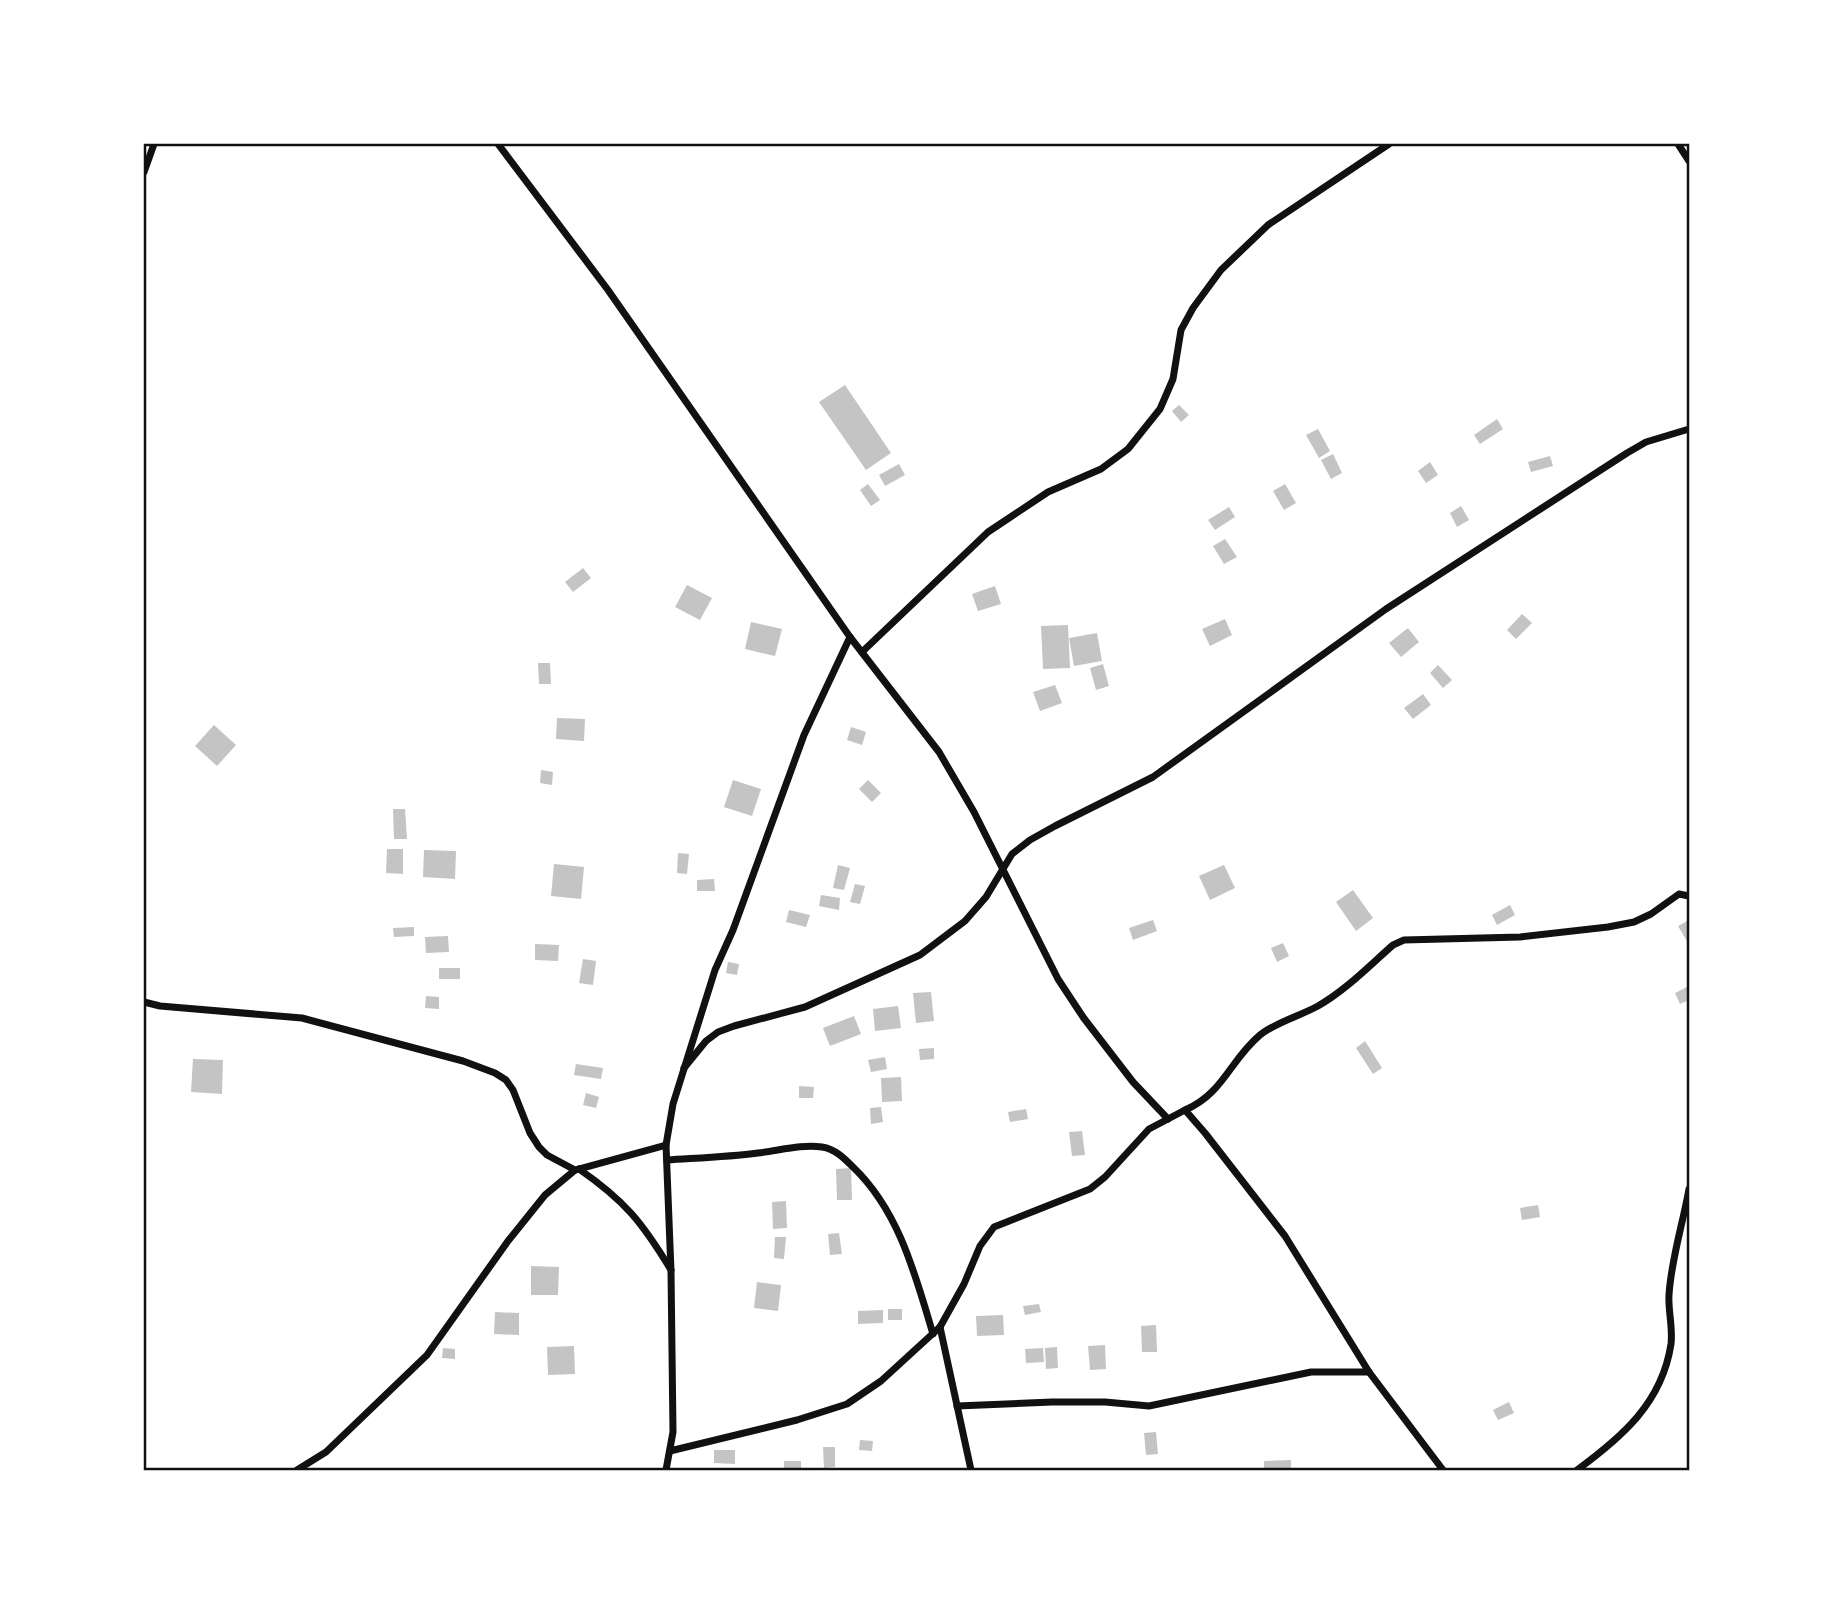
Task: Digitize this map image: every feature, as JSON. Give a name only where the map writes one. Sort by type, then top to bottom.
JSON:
[{"type":"street","points":[[144,172],[154,144]]},
{"type":"street","points":[[498,144],[608,290],[850,637],[939,752],[974,812],[1058,979],[1083,1017],[1133,1082],[1168,1119]]},
{"type":"street","points":[[862,652],[988,532],[1048,492],[1101,469],[1128,449],[1160,409],[1173,379],[1181,330],[1193,308],[1221,270],[1268,225],[1389,144]]},
{"type":"street","points":[[1678,144],[1689,161]]},
{"type":"street","points":[[684,1068],[706,1041],[718,1032],[805,1007],[920,955],[965,921],[986,897],[1012,854],[1055,825],[1153,777],[1386,609],[1627,453],[1646,442],[1689,429]]},
{"type":"street","points":[[666,1471],[673,1432],[666,1145],[673,1104],[715,970],[733,930],[804,735],[850,637]]},
{"type":"street","points":[[670,1451],[797,1420],[847,1404],[881,1381],[940,1327],[964,1284],[980,1246],[994,1227],[1090,1189],[1105,1177],[1150,1129],[1199,1104],[1213,1093],[1261,1033],[1336,995],[1394,945],[1404,940],[1520,937],[1574,932],[1634,922],[1651,914],[1679,894],[1689,897]]},
{"type":"street","points":[[144,1002],[160,1006],[302,1018],[474,1065],[506,1080],[538,1146],[547,1155],[577,1169],[622,1201],[649,1233],[671,1271]]},
{"type":"street","points":[[1185,1110],[1285,1236],[1369,1372],[1443,1471]]},
{"type":"street","points":[[297,1471],[326,1452],[426,1355],[545,1195],[577,1169],[666,1145]]},
{"type":"street","points":[[667,1160],[823,1147],[840,1154],[863,1176],[883,1203],[909,1257],[933,1334]]},
{"type":"street","points":[[1577,1471],[1630,1428],[1647,1406],[1663,1372],[1671,1343],[1671,1280],[1689,1189]]},
{"type":"street","points":[[940,1327],[971,1471]]},
{"type":"street","points":[[957,1406],[1065,1402],[1149,1406],[1311,1372],[1369,1372]]},
{"type":"building","points":[[845,385],[891,453],[866,470],[819,402]]},
{"type":"building","points":[[1179,405],[1189,415],[1181,422],[1172,411]]},
{"type":"building","points":[[1497,419],[1503,429],[1480,444],[1474,435]]},
{"type":"building","points":[[1318,429],[1330,451],[1319,458],[1306,435]]},
{"type":"building","points":[[1333,454],[1342,473],[1331,479],[1321,460]]},
{"type":"building","points":[[1550,456],[1553,466],[1531,472],[1528,462]]},
{"type":"building","points":[[1430,462],[1438,475],[1426,483],[1418,471]]},
{"type":"building","points":[[899,464],[905,475],[885,486],[879,475]]},
{"type":"building","points":[[868,484],[880,500],[871,506],[860,490]]},
{"type":"building","points":[[1285,484],[1296,503],[1284,510],[1273,491]]},
{"type":"building","points":[[1461,506],[1469,520],[1457,527],[1450,513]]},
{"type":"building","points":[[1229,507],[1235,517],[1215,530],[1208,520]]},
{"type":"building","points":[[1225,539],[1237,557],[1224,564],[1213,546]]},
{"type":"building","points":[[583,568],[591,578],[573,592],[565,582]]},
{"type":"building","points":[[687,585],[712,598],[700,620],[675,607]]},
{"type":"building","points":[[995,586],[1001,604],[978,611],[972,594]]},
{"type":"building","points":[[1522,614],[1532,623],[1516,639],[1507,630]]},
{"type":"building","points":[[1225,619],[1232,635],[1210,646],[1202,629]]},
{"type":"building","points":[[751,622],[782,629],[775,656],[745,649]]},
{"type":"building","points":[[1068,625],[1070,668],[1043,669],[1041,626]]},
{"type":"building","points":[[1408,628],[1419,642],[1401,657],[1389,643]]},
{"type":"building","points":[[1097,633],[1102,661],[1074,666],[1069,638]]},
{"type":"building","points":[[538,663],[550,663],[551,684],[539,684]]},
{"type":"building","points":[[1103,664],[1109,686],[1096,690],[1090,668]]},
{"type":"building","points":[[1438,665],[1452,680],[1443,688],[1430,673]]},
{"type":"building","points":[[1055,685],[1062,703],[1040,711],[1033,692]]},
{"type":"building","points":[[1423,694],[1431,705],[1413,719],[1404,708]]},
{"type":"building","points":[[557,718],[585,719],[584,741],[556,739]]},
{"type":"building","points":[[214,725],[236,745],[217,766],[195,746]]},
{"type":"building","points":[[851,727],[866,732],[862,745],[847,740]]},
{"type":"building","points":[[541,770],[553,772],[552,785],[540,783]]},
{"type":"building","points":[[733,780],[761,789],[752,816],[724,807]]},
{"type":"building","points":[[868,780],[881,793],[872,802],[859,789]]},
{"type":"building","points":[[393,809],[405,809],[407,839],[394,839]]},
{"type":"building","points":[[387,849],[403,849],[403,874],[386,873]]},
{"type":"building","points":[[424,850],[456,851],[455,879],[423,877]]},
{"type":"building","points":[[678,853],[689,854],[687,874],[677,873]]},
{"type":"building","points":[[554,864],[584,867],[581,899],[551,896]]},
{"type":"building","points":[[838,865],[850,868],[844,890],[833,888]]},
{"type":"building","points":[[1224,865],[1235,888],[1210,900],[1199,876]]},
{"type":"building","points":[[714,879],[715,891],[697,891],[697,880]]},
{"type":"building","points":[[855,884],[865,886],[860,904],[850,902]]},
{"type":"building","points":[[1353,890],[1373,918],[1356,931],[1336,902]]},
{"type":"building","points":[[821,895],[840,898],[839,910],[819,906]]},
{"type":"building","points":[[1510,905],[1515,915],[1497,925],[1492,915]]},
{"type":"building","points":[[789,910],[810,915],[806,927],[786,922]]},
{"type":"building","points":[[1153,920],[1157,931],[1133,940],[1129,928]]},
{"type":"building","points":[[1689,920],[1689,942],[1688,943],[1678,926]]},
{"type":"building","points":[[414,927],[414,936],[394,937],[393,928]]},
{"type":"building","points":[[448,936],[449,952],[426,953],[425,937]]},
{"type":"building","points":[[1283,943],[1289,956],[1277,962],[1271,948]]},
{"type":"building","points":[[535,944],[559,945],[558,961],[535,960]]},
{"type":"building","points":[[583,959],[596,961],[593,985],[579,983]]},
{"type":"building","points":[[728,962],[739,964],[737,975],[726,973]]},
{"type":"building","points":[[439,968],[460,968],[460,979],[439,979]]},
{"type":"building","points":[[1689,986],[1689,1000],[1680,1004],[1675,993]]},
{"type":"building","points":[[931,992],[934,1021],[916,1023],[913,993]]},
{"type":"building","points":[[426,996],[439,997],[439,1009],[425,1008]]},
{"type":"building","points":[[898,1006],[901,1028],[875,1031],[873,1009]]},
{"type":"building","points":[[854,1016],[861,1034],[830,1046],[823,1028]]},
{"type":"building","points":[[1365,1041],[1382,1068],[1373,1074],[1356,1048]]},
{"type":"building","points":[[934,1048],[934,1059],[920,1060],[919,1049]]},
{"type":"building","points":[[885,1057],[887,1069],[871,1072],[868,1060]]},
{"type":"building","points":[[193,1059],[223,1060],[222,1094],[191,1092]]},
{"type":"building","points":[[576,1064],[603,1068],[601,1079],[574,1075]]},
{"type":"building","points":[[901,1077],[902,1101],[882,1102],[881,1078]]},
{"type":"building","points":[[799,1086],[814,1087],[813,1098],[799,1098]]},
{"type":"building","points":[[586,1093],[599,1097],[596,1108],[583,1105]]},
{"type":"building","points":[[881,1107],[883,1122],[871,1124],[870,1108]]},
{"type":"building","points":[[1026,1109],[1028,1119],[1010,1122],[1008,1112]]},
{"type":"building","points":[[1082,1131],[1085,1155],[1072,1156],[1069,1132]]},
{"type":"building","points":[[851,1168],[852,1200],[837,1200],[836,1169]]},
{"type":"building","points":[[786,1201],[787,1228],[773,1229],[772,1202]]},
{"type":"building","points":[[1538,1205],[1540,1217],[1522,1220],[1520,1208]]},
{"type":"building","points":[[839,1233],[842,1254],[830,1255],[828,1234]]},
{"type":"building","points":[[775,1237],[786,1237],[784,1259],[774,1258]]},
{"type":"building","points":[[531,1266],[559,1267],[558,1295],[531,1295]]},
{"type":"building","points":[[757,1282],[781,1285],[778,1311],[754,1308]]},
{"type":"building","points":[[1039,1304],[1041,1312],[1025,1315],[1023,1306]]},
{"type":"building","points":[[888,1309],[902,1309],[902,1320],[888,1320]]},
{"type":"building","points":[[883,1310],[883,1323],[858,1324],[858,1311]]},
{"type":"building","points":[[495,1312],[519,1313],[519,1335],[494,1334]]},
{"type":"building","points":[[1003,1315],[1004,1335],[977,1336],[976,1316]]},
{"type":"building","points":[[1156,1325],[1157,1352],[1142,1352],[1141,1326]]},
{"type":"building","points":[[1105,1345],[1106,1369],[1090,1370],[1088,1346]]},
{"type":"building","points":[[574,1346],[575,1374],[548,1375],[547,1347]]},
{"type":"building","points":[[1057,1347],[1058,1368],[1046,1369],[1045,1348]]},
{"type":"building","points":[[443,1348],[455,1349],[455,1359],[442,1358]]},
{"type":"building","points":[[1043,1348],[1044,1362],[1026,1363],[1025,1349]]},
{"type":"building","points":[[1509,1402],[1514,1413],[1498,1420],[1493,1410]]},
{"type":"building","points":[[1156,1432],[1158,1454],[1146,1455],[1144,1433]]},
{"type":"building","points":[[860,1440],[873,1441],[872,1451],[859,1450]]},
{"type":"building","points":[[823,1447],[835,1447],[835,1467],[824,1468]]},
{"type":"building","points":[[714,1450],[735,1450],[735,1464],[714,1463]]},
{"type":"building","points":[[1291,1460],[1291,1470],[1264,1470],[1264,1461]]},
{"type":"building","points":[[784,1461],[801,1461],[801,1470],[784,1470]]}]
